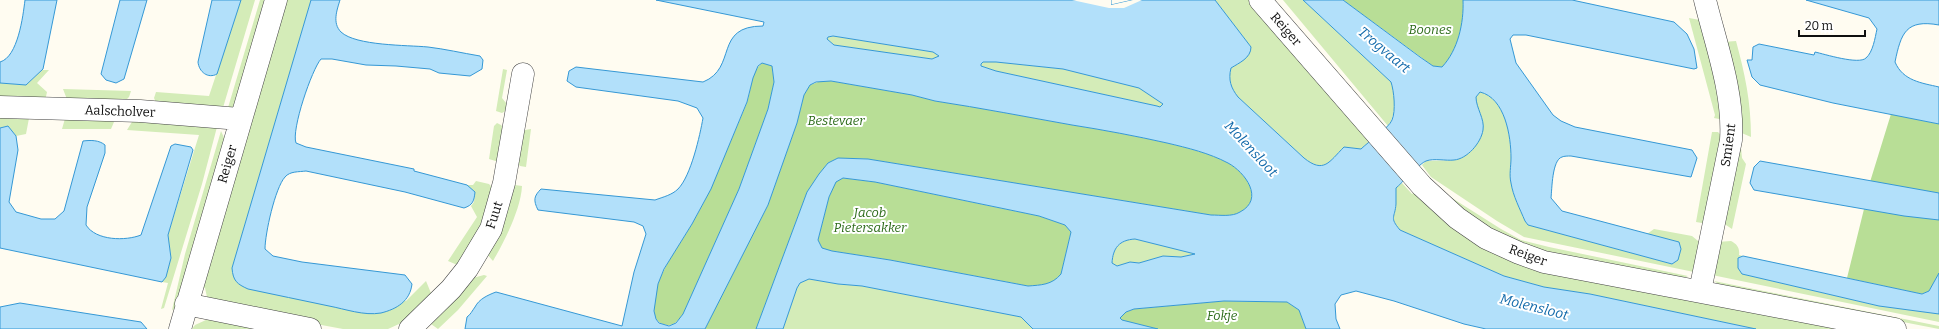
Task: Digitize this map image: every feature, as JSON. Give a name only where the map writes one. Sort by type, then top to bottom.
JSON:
[{"type":"street","name":"Reiger","points":[[180,329],[186,304],[276,0]]},
{"type":"street","name":"Reiger","points":[[1260,0],[1422,186],[1457,218],[1486,238],[1519,254],[1544,262],[1895,329]]},
{"type":"street","name":"Smient","points":[[1700,291],[1731,140],[1732,121],[1727,88],[1705,0]]},
{"type":"street","name":"Fuut","points":[[410,329],[451,289],[467,268],[491,229],[504,183],[523,74]]},
{"type":"street","name":"Aalscholver","points":[[0,106],[140,111],[240,119]]},
{"type":"street","points":[[186,304],[310,329]]},
{"type":"green space","points":[[241,0],[255,0],[222,111],[157,105],[154,98],[156,92],[209,96]]},
{"type":"green space","points":[[260,0],[268,0],[233,107],[227,111]]},
{"type":"green space","points":[[284,0],[311,0],[232,268],[406,301],[426,281],[433,298],[410,319],[388,329],[343,329],[218,306],[207,297],[205,288],[203,288]]},
{"type":"green space","points":[[1215,0],[1249,0],[1371,140],[1361,149],[1344,147],[1330,161],[1321,166],[1311,163],[1304,158],[1238,97],[1234,90],[1230,80],[1231,68],[1246,57],[1251,47]]},
{"type":"green space","points":[[1283,0],[1303,0],[1391,82],[1394,93],[1394,111],[1391,122],[1388,126]]},
{"type":"green space","name":"Boones","points":[[1343,0],[1463,0],[1461,27],[1453,53],[1443,67],[1433,66]]},
{"type":"green space","points":[[1689,18],[1700,20],[1725,115],[1719,119],[1714,118],[1715,115]]},
{"type":"green space","points":[[833,36],[933,52],[939,56],[932,59],[834,45],[827,39],[828,37]]},
{"type":"green space","points":[[1736,41],[1747,88],[1751,137],[1737,131],[1723,42]]},
{"type":"green space","points":[[983,62],[1063,69],[1139,88],[1163,104],[1160,107],[996,71],[981,66]]},
{"type":"green space","points":[[762,63],[772,66],[774,82],[768,109],[739,189],[683,314],[675,323],[670,325],[658,322],[654,311],[655,296],[662,274],[709,192],[748,100],[755,72]]},
{"type":"green space","points":[[503,69],[507,70],[502,98],[510,108],[502,113],[496,111]]},
{"type":"green space","points":[[42,70],[49,70],[37,83],[47,92],[45,101],[0,100],[0,83],[26,85]]},
{"type":"green space","name":"Bestevaer","points":[[821,81],[831,81],[912,95],[935,101],[1132,136],[1191,149],[1213,156],[1234,167],[1241,173],[1250,186],[1252,193],[1251,200],[1247,207],[1237,214],[1211,215],[868,159],[838,158],[828,163],[807,192],[756,329],[705,329],[768,205],[797,123],[804,95],[810,85]]},
{"type":"green space","points":[[63,89],[131,91],[129,97],[122,104],[68,102]]},
{"type":"green space","points":[[1480,92],[1489,96],[1495,102],[1505,119],[1510,139],[1510,177],[1512,188],[1515,198],[1528,225],[1672,264],[1678,260],[1681,249],[1679,242],[1647,234],[1654,229],[1692,236],[1703,245],[1694,272],[1524,237],[1431,177],[1422,165],[1426,161],[1456,160],[1482,121],[1476,105],[1476,97]]},
{"type":"green space","points":[[0,112],[30,113],[26,134],[16,136],[8,126],[0,128]]},
{"type":"green space","points":[[1891,114],[1939,124],[1939,193],[1870,182]]},
{"type":"green space","points":[[66,115],[111,116],[114,122],[111,129],[62,129]]},
{"type":"green space","points":[[135,117],[217,127],[202,184],[164,308],[161,309],[168,283],[162,282],[166,277],[171,258],[168,235],[199,135],[127,130]]},
{"type":"green space","points":[[497,123],[501,125],[507,133],[502,163],[489,159],[494,126]]},
{"type":"green space","points":[[531,129],[526,167],[520,166],[515,160],[519,131]]},
{"type":"green space","points":[[221,131],[226,142],[180,306],[172,310],[185,254]]},
{"type":"green space","points":[[1712,132],[1718,132],[1725,140],[1708,224],[1696,222]]},
{"type":"green space","points":[[1741,148],[1742,158],[1746,164],[1732,229],[1720,221],[1735,150]]},
{"type":"green space","name":"Jacob Pietersakker","points":[[843,178],[875,182],[1039,216],[1065,225],[1071,232],[1061,274],[1058,278],[1042,285],[1028,286],[822,248],[818,240],[829,197],[836,181]]},
{"type":"green space","points":[[476,181],[489,184],[496,192],[462,267],[448,261],[477,217],[471,206],[474,202],[475,192],[467,185],[473,185]]},
{"type":"green space","points":[[1402,183],[1412,194],[1416,191],[1476,239],[1856,329],[1756,329],[1590,294],[1544,287],[1504,276],[1400,230],[1395,223],[1394,218],[1396,188]]},
{"type":"green space","points":[[515,185],[522,186],[519,205],[507,235],[493,261],[486,253],[510,189]]},
{"type":"green space","points":[[1444,193],[1521,240],[1688,276],[1683,278],[1564,257],[1507,239],[1456,207]]},
{"type":"green space","points":[[1864,209],[1939,220],[1939,273],[1929,291],[1922,294],[1847,278]]},
{"type":"green space","points":[[1135,239],[1195,254],[1181,257],[1163,256],[1139,263],[1130,262],[1117,266],[1112,264],[1115,249],[1125,241]]},
{"type":"green space","points":[[1731,241],[1738,246],[1739,255],[1743,256],[1738,258],[1738,268],[1742,274],[1879,306],[1939,314],[1939,322],[1712,275],[1717,242]]},
{"type":"green space","points":[[484,275],[487,276],[458,310],[438,329],[431,324],[431,317],[469,279]]},
{"type":"green space","points":[[809,279],[862,286],[1021,317],[1033,329],[783,329],[797,288],[800,283]]},
{"type":"green space","points":[[1714,281],[1939,326],[1939,329],[1723,287]]},
{"type":"green space","name":"Fokje","points":[[1224,301],[1287,302],[1299,310],[1306,329],[1158,329],[1121,320],[1120,318],[1126,312],[1134,309]]},
{"type":"green space","points":[[206,318],[273,329],[192,329],[195,325],[206,320]]},
{"type":"water","points":[[25,0],[57,0],[43,69],[26,85],[0,83],[0,62],[6,59],[15,44],[21,25]]},
{"type":"water","points":[[120,0],[147,0],[124,79],[116,83],[106,80],[101,74]]},
{"type":"water","points":[[212,0],[241,0],[217,74],[210,76],[202,72],[198,62]]},
{"type":"water","points":[[311,0],[340,0],[336,21],[341,32],[348,37],[370,42],[447,50],[480,56],[483,60],[482,69],[470,76],[439,73],[430,69],[366,65],[332,59],[321,59],[308,87],[299,113],[295,136],[296,143],[306,147],[414,169],[414,171],[467,185],[475,192],[472,202],[469,206],[464,208],[405,192],[306,171],[292,173],[285,177],[274,201],[265,249],[273,256],[302,262],[405,275],[412,284],[406,300],[397,307],[381,313],[368,314],[355,312],[248,289],[236,282],[233,276],[232,268]]},
{"type":"water","points":[[656,0],[1111,0],[1111,5],[1133,0],[1215,0],[1251,47],[1247,57],[1231,68],[1230,80],[1236,94],[1304,158],[1311,163],[1321,166],[1330,161],[1344,147],[1361,149],[1387,127],[1393,116],[1394,96],[1391,82],[1303,0],[1343,0],[1433,66],[1442,67],[1452,53],[1459,36],[1463,0],[1572,0],[1674,22],[1687,34],[1694,49],[1697,68],[1694,69],[1526,35],[1513,35],[1510,39],[1516,63],[1553,115],[1561,121],[1575,127],[1692,150],[1697,158],[1691,177],[1567,156],[1562,157],[1556,163],[1552,182],[1551,198],[1562,211],[1679,242],[1681,249],[1678,260],[1672,264],[1528,225],[1515,198],[1512,188],[1510,177],[1510,139],[1505,119],[1495,102],[1489,96],[1480,92],[1476,97],[1476,101],[1483,122],[1483,130],[1482,135],[1473,150],[1459,159],[1429,160],[1415,169],[1396,188],[1394,220],[1400,230],[1504,276],[1544,287],[1590,294],[1756,329],[1486,329],[1464,324],[1394,301],[1356,291],[1341,295],[1335,304],[1336,319],[1340,329],[1306,329],[1299,310],[1287,302],[1224,301],[1134,309],[1126,312],[1120,318],[1122,320],[1158,329],[1033,329],[1021,317],[862,286],[809,279],[800,283],[797,288],[783,329],[756,329],[807,192],[828,163],[838,158],[868,159],[1211,215],[1237,214],[1247,207],[1251,200],[1252,193],[1250,186],[1241,173],[1234,167],[1213,156],[1191,149],[1120,133],[935,101],[912,95],[831,81],[816,82],[810,85],[804,95],[797,123],[768,205],[705,329],[465,329],[467,317],[477,304],[490,294],[496,292],[622,326],[634,272],[646,234],[643,226],[634,222],[538,210],[535,203],[536,196],[541,189],[655,200],[670,194],[678,189],[687,175],[700,134],[703,118],[697,108],[678,101],[576,87],[567,81],[569,71],[576,67],[703,82],[714,76],[720,67],[731,40],[737,33],[748,28],[763,26],[764,22]],"holes":[[[833,36],[933,52],[939,56],[932,59],[834,45],[827,39],[828,37]],[[983,62],[996,62],[1063,69],[1139,88],[1163,104],[1160,107],[996,71],[981,66]],[[762,63],[772,66],[774,82],[768,109],[739,189],[683,314],[676,323],[669,326],[659,323],[656,319],[654,311],[658,284],[664,269],[692,224],[711,189],[747,102],[753,78],[758,66]],[[843,178],[875,182],[1039,216],[1065,225],[1071,232],[1061,274],[1058,278],[1042,285],[1028,286],[822,248],[818,240],[829,197],[836,182]],[[1135,239],[1195,254],[1181,257],[1163,256],[1139,263],[1130,262],[1117,266],[1112,263],[1115,249],[1125,241]]]},
{"type":"water","points":[[1806,0],[1939,0],[1939,25],[1919,24],[1912,26],[1907,30],[1900,43],[1895,62],[1898,68],[1908,77],[1939,87],[1939,124],[1833,103],[1760,85],[1752,77],[1747,60],[1752,60],[1753,47],[1759,44],[1814,55],[1815,52],[1849,60],[1862,60],[1866,58],[1870,52],[1877,29],[1869,18]]},
{"type":"water","points":[[8,126],[16,136],[18,150],[9,202],[16,212],[41,219],[55,219],[64,211],[83,141],[95,141],[105,145],[105,153],[87,207],[86,225],[97,234],[104,237],[120,239],[141,235],[171,146],[175,144],[191,147],[193,150],[168,235],[171,258],[166,277],[162,282],[0,248],[0,128]]},
{"type":"water","points":[[1760,161],[1939,193],[1939,220],[1904,216],[1754,190],[1750,183],[1754,167]]},
{"type":"water","points":[[1743,256],[1922,294],[1929,291],[1939,273],[1939,314],[1879,306],[1742,274],[1738,268],[1738,258]]},
{"type":"water","points":[[20,303],[141,322],[147,329],[0,329],[0,307]]},
{"type":"pier","points":[[1072,0],[1111,0],[1111,5],[1133,0],[1142,0],[1124,8],[1109,8]]},
{"type":"water label","name":"Trogvaart","points":[[1384,50]]},
{"type":"water label","name":"Molensloot","points":[[1251,149]]},
{"type":"water label","name":"Molensloot","points":[[1534,307]]}]
